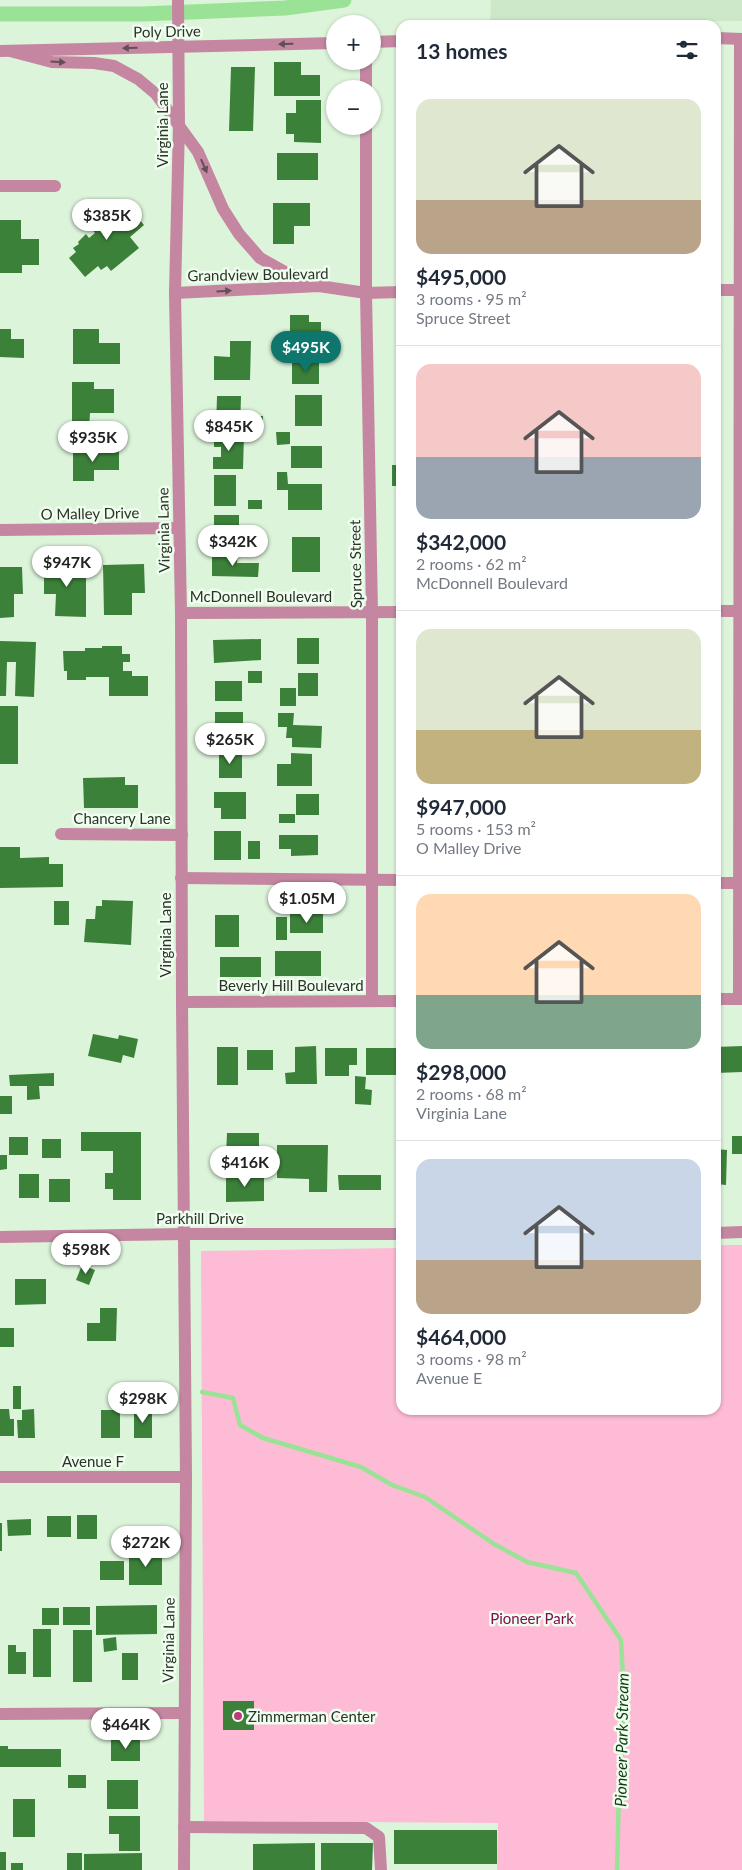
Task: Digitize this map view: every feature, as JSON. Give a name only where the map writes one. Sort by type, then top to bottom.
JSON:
[{"type":"street","name":"Virginia Lane","points":[[178,0],[179,125],[175,293],[181,613],[186,1477],[184,1870]]},
{"type":"street","points":[[721,38],[741,39],[740,999],[721,999]]},
{"type":"street","points":[[381,42],[396,41]]},
{"type":"street","name":"Poly Drive","points":[[5,51],[326,43]]},
{"type":"street","points":[[5,51],[52,62],[94,63],[114,66],[138,79],[156,94],[198,152],[223,209],[239,234],[260,258],[285,272],[319,286]]},
{"type":"street","name":"Spruce Street","points":[[366,135],[366,293],[372,612],[372,1001]]},
{"type":"street","points":[[0,186],[55,186]]},
{"type":"street","name":"Grandview Boulevard","points":[[175,293],[319,286],[366,293],[396,292]]},
{"type":"street","points":[[721,290],[741,290]]},
{"type":"street","name":"O Malley Drive","points":[[0,530],[179,528]]},
{"type":"street","points":[[721,611],[740,611]]},
{"type":"street","name":"McDonnell Boulevard","points":[[181,613],[396,612]]},
{"type":"street","name":"Chancery Lane","points":[[61,834],[182,835]]},
{"type":"street","points":[[182,878],[396,880]]},
{"type":"street","points":[[721,883],[740,883]]},
{"type":"street","name":"Beverly Hill Boulevard","points":[[182,1002],[396,1001]]},
{"type":"street","points":[[721,1233],[742,1232]]},
{"type":"street","name":"Parkhill Drive","points":[[0,1237],[184,1234],[396,1234]]},
{"type":"street","name":"Avenue F","points":[[0,1478],[186,1477]]},
{"type":"street","points":[[0,1714],[184,1713]]},
{"type":"street","points":[[184,1827],[366,1828],[379,1837],[381,1870]]},
{"type":"shaded area","points":[[491,0],[742,0],[742,21],[490,20]]},
{"type":"green space","name":"Pioneer Park","points":[[721,1245],[742,1245],[742,1870],[497,1870],[498,1823],[204,1821],[201,1251],[396,1248],[396,1415],[721,1415]]},
{"type":"building","points":[[274,62],[301,62],[301,75],[320,75],[320,96],[274,96]]},
{"type":"building","points":[[231,67],[255,67],[253,131],[229,131]]},
{"type":"building","points":[[296,100],[321,100],[321,143],[294,142],[294,134],[286,134],[286,113],[296,113]]},
{"type":"building","points":[[277,153],[318,153],[318,180],[277,180]]},
{"type":"building","points":[[126,203],[144,225],[130,237],[139,248],[111,271],[107,266],[101,270],[98,266],[85,277],[69,258],[76,252],[73,248],[79,244],[78,242],[86,234],[89,238],[95,233],[87,222],[107,206],[113,214]]},
{"type":"building","points":[[273,203],[310,203],[310,226],[294,226],[294,244],[273,244]]},
{"type":"building","points":[[0,220],[21,220],[21,239],[39,239],[39,265],[22,265],[22,273],[0,273]]},
{"type":"building","points":[[290,315],[309,315],[309,322],[321,322],[321,352],[296,352],[296,341],[290,341]]},
{"type":"building","points":[[0,329],[11,329],[11,339],[24,339],[24,358],[0,357]]},
{"type":"building","points":[[73,329],[99,329],[99,343],[120,343],[120,364],[73,364]]},
{"type":"building","points":[[230,341],[251,341],[250,380],[214,380],[214,356],[230,357]]},
{"type":"building","points":[[292,363],[319,363],[319,384],[292,384]]},
{"type":"building","points":[[72,382],[94,382],[94,389],[114,389],[114,413],[90,413],[89,430],[72,430]]},
{"type":"building","points":[[295,395],[322,395],[322,426],[295,426]]},
{"type":"building","points":[[217,396],[241,396],[240,428],[216,428]]},
{"type":"building","points":[[248,416],[263,416],[263,430],[248,430]]},
{"type":"building","points":[[276,432],[290,432],[290,444],[277,445]]},
{"type":"building","points":[[214,434],[244,434],[243,469],[213,469],[213,457],[221,457],[221,447],[214,447]]},
{"type":"building","points":[[291,446],[322,446],[322,468],[291,468]]},
{"type":"building","points":[[73,450],[119,451],[119,470],[94,470],[94,481],[73,481]]},
{"type":"building","points":[[392,465],[396,465],[396,486],[392,486]]},
{"type":"building","points":[[277,472],[287,472],[288,484],[322,484],[322,510],[288,510],[288,490],[277,490]]},
{"type":"building","points":[[214,475],[236,475],[236,506],[214,506]]},
{"type":"building","points":[[248,500],[262,500],[262,509],[248,509]]},
{"type":"building","points":[[214,515],[239,515],[239,538],[214,538]]},
{"type":"building","points":[[292,537],[320,537],[320,572],[292,572]]},
{"type":"building","points":[[212,554],[238,554],[237,563],[259,563],[258,577],[212,576]]},
{"type":"building","points":[[44,563],[86,563],[86,617],[55,616],[56,594],[44,594]]},
{"type":"building","points":[[144,564],[145,593],[132,593],[132,615],[104,615],[103,565]]},
{"type":"building","points":[[0,567],[22,567],[23,594],[14,594],[14,617],[0,618]]},
{"type":"building","points":[[297,638],[319,638],[319,664],[297,664]]},
{"type":"building","points":[[261,639],[261,660],[214,663],[213,640]]},
{"type":"building","points":[[0,641],[36,642],[34,697],[15,696],[16,662],[7,662],[6,696],[0,696]]},
{"type":"building","points":[[102,646],[122,646],[122,654],[130,654],[130,662],[123,662],[123,671],[132,671],[132,676],[148,676],[148,696],[109,696],[109,677],[86,677],[86,680],[67,680],[67,671],[64,671],[63,651],[85,651],[85,648],[102,648]]},
{"type":"building","points":[[248,671],[262,671],[262,683],[248,683]]},
{"type":"building","points":[[298,673],[318,673],[318,696],[298,696]]},
{"type":"building","points":[[215,681],[242,681],[242,701],[215,701]]},
{"type":"building","points":[[280,688],[296,688],[296,706],[280,706]]},
{"type":"building","points":[[0,706],[18,706],[18,764],[0,764]]},
{"type":"building","points":[[215,712],[243,712],[243,736],[215,736]]},
{"type":"building","points":[[278,713],[294,713],[293,725],[322,726],[321,748],[292,747],[292,738],[286,738],[287,727],[278,727]]},
{"type":"building","points":[[245,731],[259,731],[259,746],[245,746]]},
{"type":"building","points":[[219,752],[242,752],[242,778],[219,778]]},
{"type":"building","points":[[291,753],[312,754],[312,786],[277,786],[277,764],[291,764]]},
{"type":"building","points":[[125,777],[125,785],[138,785],[138,808],[84,808],[83,778]]},
{"type":"building","points":[[214,792],[246,792],[246,819],[221,819],[221,808],[214,808]]},
{"type":"building","points":[[296,794],[319,794],[319,815],[296,815]]},
{"type":"building","points":[[279,814],[295,814],[295,823],[279,823]]},
{"type":"building","points":[[214,831],[241,831],[241,860],[214,860]]},
{"type":"building","points":[[279,835],[318,835],[318,855],[291,856],[291,849],[279,849]]},
{"type":"building","points":[[248,841],[260,841],[260,859],[248,859]]},
{"type":"building","points":[[0,847],[20,847],[20,858],[49,857],[49,864],[63,864],[63,887],[0,888]]},
{"type":"building","points":[[102,900],[133,901],[131,945],[84,942],[86,919],[95,919],[96,906],[102,906]]},
{"type":"building","points":[[54,901],[69,901],[69,925],[54,925]]},
{"type":"building","points":[[290,914],[323,914],[323,933],[290,933]]},
{"type":"building","points":[[215,915],[239,915],[239,947],[215,947]]},
{"type":"building","points":[[276,917],[287,917],[287,940],[276,940]]},
{"type":"building","points":[[275,951],[321,951],[321,976],[275,976]]},
{"type":"building","points":[[220,957],[261,957],[261,977],[220,977]]},
{"type":"building","points":[[93,1034],[118,1039],[119,1035],[138,1039],[134,1058],[123,1055],[121,1063],[88,1056]]},
{"type":"building","points":[[316,1046],[317,1084],[286,1084],[285,1073],[295,1072],[295,1047]]},
{"type":"building","points":[[742,1046],[742,1072],[721,1073],[721,1047]]},
{"type":"building","points":[[217,1047],[238,1047],[238,1085],[217,1085]]},
{"type":"building","points":[[325,1048],[357,1048],[357,1065],[349,1065],[349,1076],[325,1076]]},
{"type":"building","points":[[366,1048],[396,1048],[396,1075],[366,1075]]},
{"type":"building","points":[[247,1050],[273,1050],[273,1070],[247,1070]]},
{"type":"building","points":[[54,1073],[54,1086],[39,1086],[40,1099],[27,1100],[27,1086],[10,1086],[9,1075]]},
{"type":"building","points":[[355,1076],[366,1077],[365,1089],[372,1090],[371,1105],[355,1104]]},
{"type":"building","points":[[0,1096],[12,1096],[12,1114],[0,1114]]},
{"type":"building","points":[[81,1132],[141,1132],[141,1200],[113,1200],[113,1189],[105,1189],[105,1173],[113,1173],[113,1151],[81,1151]]},
{"type":"building","points":[[227,1133],[259,1133],[259,1157],[226,1157]]},
{"type":"building","points":[[732,1136],[742,1136],[742,1154],[732,1154]]},
{"type":"building","points":[[9,1137],[28,1137],[28,1155],[9,1155]]},
{"type":"building","points":[[42,1139],[61,1139],[61,1158],[42,1158]]},
{"type":"building","points":[[277,1145],[328,1145],[327,1192],[309,1192],[309,1179],[277,1178]]},
{"type":"building","points":[[721,1149],[727,1150],[726,1185],[721,1184]]},
{"type":"building","points":[[0,1155],[7,1155],[7,1169],[0,1170]]},
{"type":"building","points":[[19,1174],[39,1174],[39,1198],[19,1198]]},
{"type":"building","points":[[264,1175],[264,1201],[226,1202],[226,1176]]},
{"type":"building","points":[[338,1175],[381,1175],[381,1190],[339,1190]]},
{"type":"building","points":[[49,1179],[70,1179],[70,1202],[49,1202]]},
{"type":"building","points":[[82,1265],[95,1270],[89,1285],[76,1280]]},
{"type":"building","points":[[15,1279],[46,1279],[46,1304],[15,1305]]},
{"type":"building","points":[[100,1308],[117,1308],[116,1341],[87,1341],[87,1323],[100,1323]]},
{"type":"building","points":[[0,1328],[14,1328],[14,1347],[0,1347]]},
{"type":"building","points":[[13,1386],[21,1386],[21,1409],[13,1409]]},
{"type":"building","points":[[0,1409],[9,1409],[10,1419],[14,1419],[14,1436],[0,1436]]},
{"type":"building","points":[[34,1409],[35,1438],[18,1438],[17,1420],[22,1420],[22,1410]]},
{"type":"building","points":[[101,1410],[120,1410],[120,1438],[101,1438]]},
{"type":"building","points":[[134,1410],[152,1410],[152,1438],[134,1438]]},
{"type":"building","points":[[77,1515],[97,1515],[97,1539],[77,1539]]},
{"type":"building","points":[[47,1516],[71,1516],[71,1537],[47,1537]]},
{"type":"building","points":[[31,1519],[31,1535],[8,1536],[7,1520]]},
{"type":"building","points":[[0,1523],[2,1523],[2,1551],[0,1551]]},
{"type":"building","points":[[129,1550],[162,1550],[162,1585],[129,1585]]},
{"type":"building","points":[[100,1561],[124,1561],[124,1580],[100,1580]]},
{"type":"building","points":[[157,1605],[157,1634],[96,1635],[96,1606]]},
{"type":"building","points":[[63,1607],[90,1607],[90,1625],[63,1625]]},
{"type":"building","points":[[42,1608],[59,1608],[59,1625],[42,1625]]},
{"type":"building","points":[[33,1629],[51,1629],[51,1677],[33,1677]]},
{"type":"building","points":[[73,1630],[92,1630],[92,1682],[73,1682]]},
{"type":"building","points":[[116,1637],[117,1650],[104,1652],[103,1639]]},
{"type":"building","points":[[8,1645],[16,1645],[16,1652],[26,1652],[26,1674],[8,1674]]},
{"type":"building","points":[[122,1653],[138,1653],[138,1680],[122,1680]]},
{"type":"building","name":"Zimmerman Center","points":[[223,1701],[254,1701],[254,1730],[223,1730]]},
{"type":"building","points":[[111,1739],[140,1739],[140,1761],[111,1761]]},
{"type":"building","points":[[0,1746],[8,1746],[8,1749],[61,1749],[61,1767],[0,1767]]},
{"type":"building","points":[[68,1775],[86,1775],[86,1788],[68,1788]]},
{"type":"building","points":[[107,1780],[138,1780],[138,1809],[107,1809]]},
{"type":"building","points":[[13,1799],[35,1799],[35,1837],[13,1837]]},
{"type":"building","points":[[109,1816],[140,1816],[140,1851],[119,1851],[119,1834],[109,1834]]},
{"type":"building","points":[[394,1830],[497,1830],[497,1864],[394,1864]]},
{"type":"building","points":[[315,1843],[315,1870],[253,1870],[253,1844]]},
{"type":"building","points":[[321,1843],[373,1843],[372,1870],[321,1870]]},
{"type":"building","points":[[0,1852],[6,1852],[6,1870],[0,1870]]},
{"type":"building","points":[[67,1853],[82,1853],[82,1870],[67,1870]]},
{"type":"building","points":[[142,1853],[142,1870],[84,1870],[84,1854]]},
{"type":"building","points":[[11,1863],[23,1863],[23,1870],[11,1870]]},
{"type":"waterway","points":[[0,14],[142,14],[285,8],[344,0]]},
{"type":"waterway","name":"Pioneer Park Stream","points":[[202,1392],[233,1398],[240,1425],[263,1438],[361,1467],[392,1485],[425,1497],[494,1544],[527,1562],[576,1573],[621,1640],[625,1714],[619,1791],[617,1870]]},
{"type":"place","name":"Zimmerman Center","points":[[238,1716]]}]
